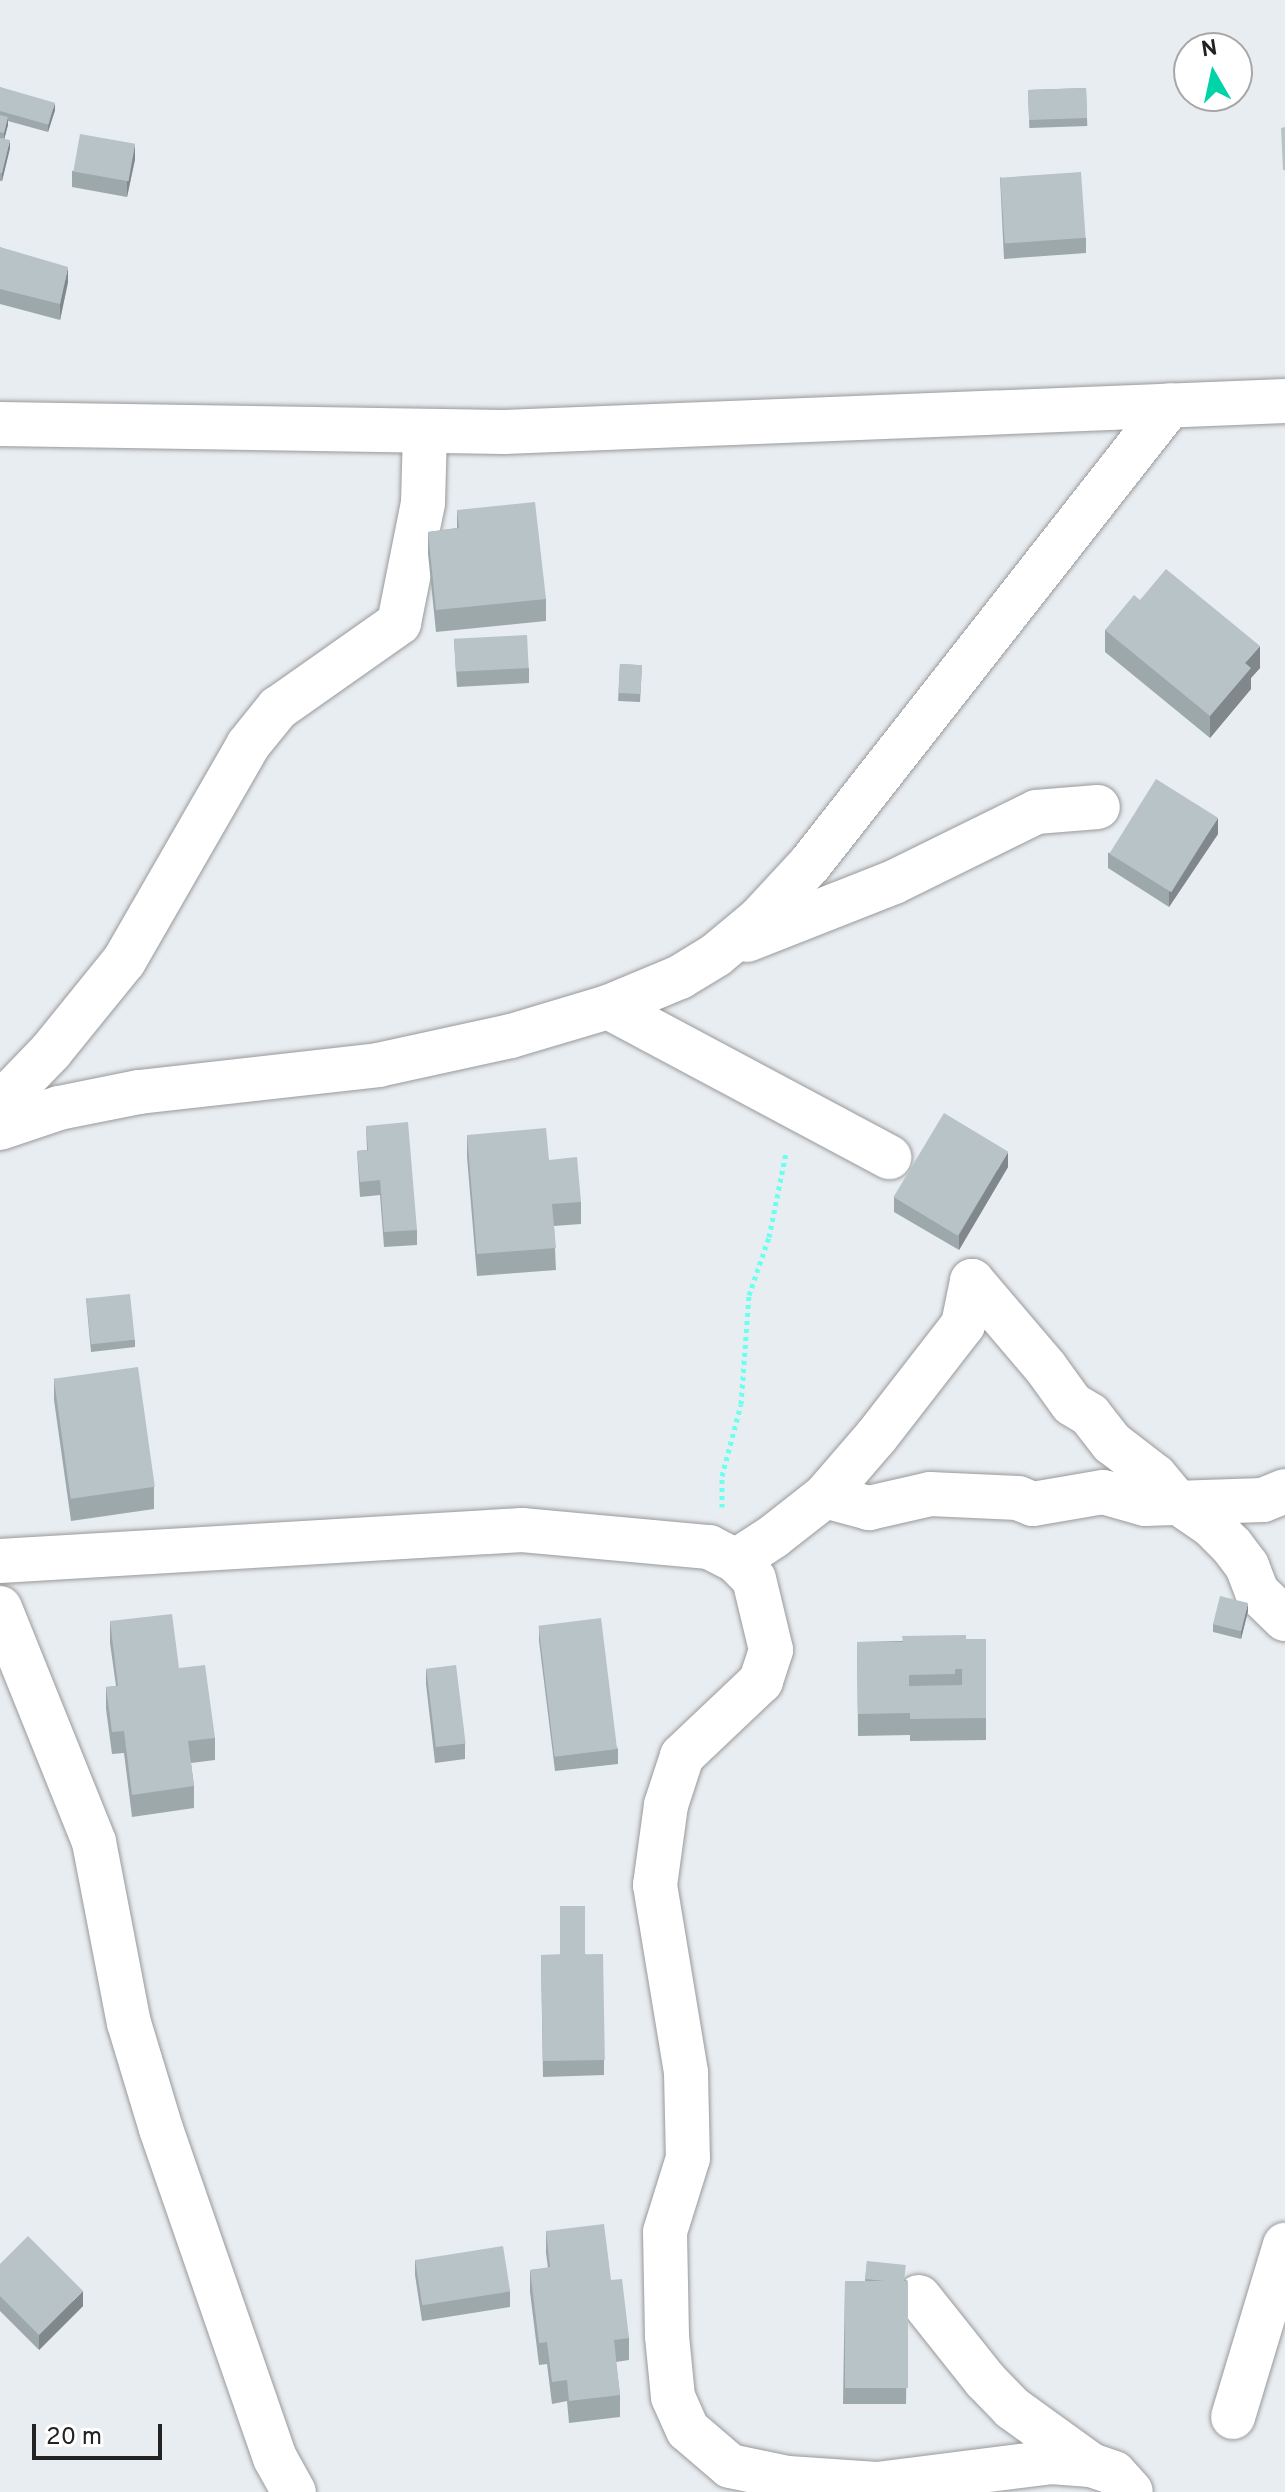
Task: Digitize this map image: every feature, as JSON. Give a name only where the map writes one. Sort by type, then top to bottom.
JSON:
[{"type":"street","points":[[0,424],[504,432],[1285,401]]},
{"type":"street","points":[[716,955],[759,919],[810,864],[1170,405]]},
{"type":"street","points":[[0,1104],[51,1051],[124,961],[212,804],[263,726],[278,708],[399,623],[423,503],[425,431]]},
{"type":"street","points":[[0,1128],[59,1108],[139,1092],[378,1065],[511,1036],[608,1007],[680,977],[769,929],[894,882],[1036,812],[1098,807]]},
{"type":"street","points":[[608,1007],[889,1157]]},
{"type":"street","points":[[736,1561],[825,1496],[963,1325],[972,1281],[1046,1368],[1072,1404],[1090,1415],[1112,1443],[1155,1476],[1176,1501],[1211,1525],[1232,1546],[1247,1566],[1257,1592],[1285,1619]]},
{"type":"street","points":[[825,1496],[869,1508],[930,1494],[1018,1498],[1033,1504],[1103,1492],[1145,1504],[1263,1500],[1285,1491]]},
{"type":"street","points":[[0,1561],[522,1530],[709,1547],[736,1561],[754,1579],[771,1650],[761,1681],[682,1756],[666,1805],[655,1885],[686,2073],[688,2158],[665,2232],[673,2397],[688,2430],[730,2466],[788,2478],[877,2484],[1051,2462],[1091,2465],[1114,2473],[1131,2492]]},
{"type":"street","points":[[0,1608],[94,1842],[129,2023],[161,2129],[275,2458],[294,2492]]},
{"type":"street","points":[[1233,2417],[1285,2245]]},
{"type":"street","points":[[919,2297],[985,2380],[1012,2408],[1091,2465]]},
{"type":"path","points":[[736,1561],[724,1534],[722,1476],[741,1404],[749,1295],[769,1237],[796,1107]]},
{"type":"building","points":[[0,87],[55,103],[48,125],[0,111]]},
{"type":"building","points":[[1086,88],[1087,118],[1029,120],[1028,90]]},
{"type":"building","points":[[0,115],[8,117],[4,133],[0,132]]},
{"type":"building","points":[[1285,127],[1285,170],[1283,170],[1281,128]]},
{"type":"building","points":[[80,134],[135,144],[129,181],[73,171]]},
{"type":"building","points":[[0,138],[10,140],[2,173],[0,173]]},
{"type":"building","points":[[1081,172],[1086,238],[1005,243],[1000,178]]},
{"type":"building","points":[[0,247],[68,267],[60,304],[0,289]]},
{"type":"building","points":[[535,502],[546,599],[436,610],[428,532],[459,528],[457,510]]},
{"type":"building","points":[[1166,569],[1260,646],[1245,663],[1251,668],[1210,716],[1105,630],[1134,595],[1140,600]]},
{"type":"building","points":[[527,635],[529,668],[456,672],[454,639]]},
{"type":"building","points":[[620,664],[642,665],[640,694],[618,693]]},
{"type":"building","points":[[1156,779],[1218,818],[1171,892],[1109,854]]},
{"type":"building","points":[[944,1113],[1008,1152],[958,1236],[894,1197]]},
{"type":"building","points":[[408,1122],[417,1230],[384,1232],[380,1180],[360,1182],[357,1151],[368,1150],[366,1126]]},
{"type":"building","points":[[546,1128],[549,1160],[577,1157],[581,1202],[552,1204],[556,1248],[477,1254],[467,1135]]},
{"type":"building","points":[[130,1294],[135,1340],[91,1344],[86,1299]]},
{"type":"building","points":[[138,1367],[155,1487],[71,1499],[54,1379]]},
{"type":"building","points":[[1220,1596],[1248,1603],[1241,1631],[1213,1624]]},
{"type":"building","points":[[172,1614],[179,1668],[205,1665],[215,1738],[188,1741],[194,1786],[132,1795],[124,1731],[112,1732],[106,1687],[118,1686],[110,1621]]},
{"type":"building","points":[[601,1618],[617,1749],[555,1757],[538,1626]]},
{"type":"building","points":[[966,1635],[966,1639],[986,1639],[986,1718],[910,1719],[910,1713],[858,1714],[857,1642],[903,1642],[902,1636]],"holes":[[[955,1669],[962,1669],[962,1685],[909,1686],[909,1675],[955,1674]]]},
{"type":"building","points":[[456,1665],[466,1743],[436,1747],[426,1669]]},
{"type":"building","points":[[560,1906],[585,1906],[585,1955],[560,1955]]},
{"type":"building","points":[[603,1954],[605,2060],[543,2061],[541,1955]]},
{"type":"building","points":[[604,2224],[611,2280],[622,2279],[629,2338],[614,2340],[620,2395],[569,2401],[567,2380],[552,2382],[547,2342],[539,2343],[530,2270],[550,2267],[546,2231]]},
{"type":"building","points":[[28,2236],[83,2291],[39,2335],[0,2296],[0,2264]]},
{"type":"building","points":[[503,2246],[510,2291],[422,2305],[415,2260]]},
{"type":"building","points":[[867,2261],[906,2265],[904,2283],[865,2279]]},
{"type":"building","points":[[845,2281],[908,2281],[908,2388],[845,2388]]}]
